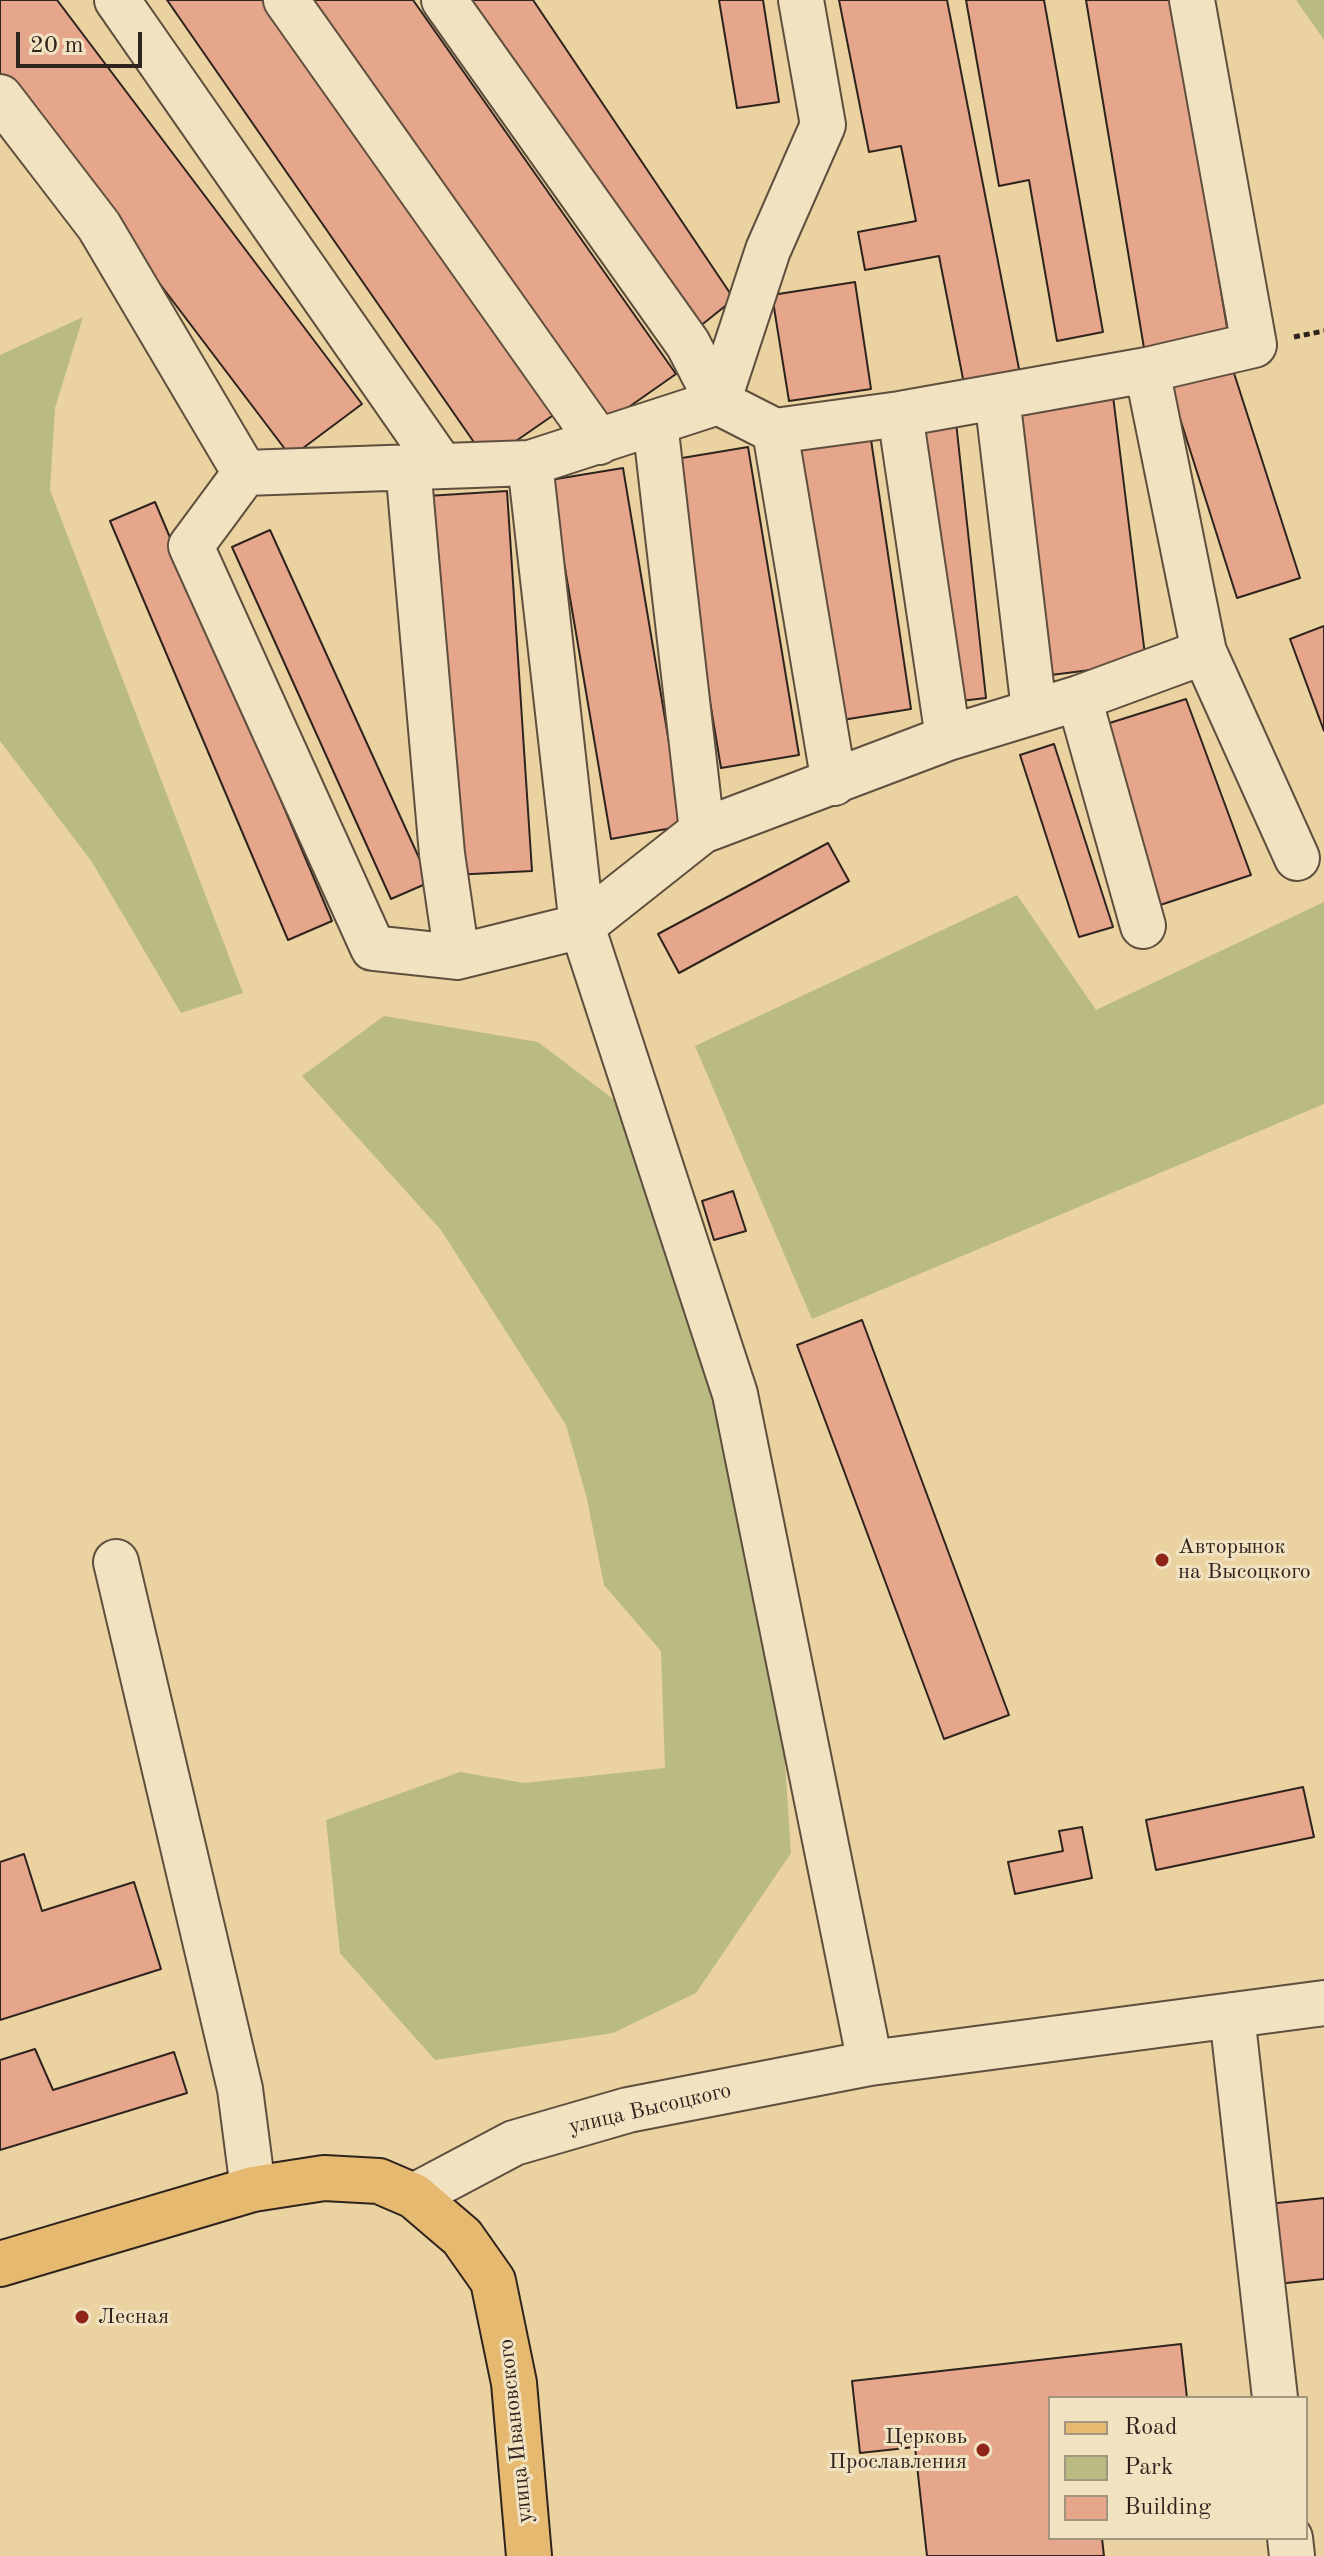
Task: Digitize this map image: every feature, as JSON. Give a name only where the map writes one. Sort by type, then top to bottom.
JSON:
[{"type":"main road","points":[[0,2264],[253,2189],[324,2178],[379,2181],[414,2196]]},
{"type":"main road","name":"улица Ивановского","points":[[414,2196],[462,2237],[493,2281],[505,2325],[514,2383],[529,2556]]},
{"type":"street","points":[[117,0],[424,465],[442,854],[457,957]]},
{"type":"street","points":[[286,0],[599,442]]},
{"type":"street","points":[[444,0],[688,344],[718,402],[775,431],[997,397],[1147,370],[1254,345],[1192,0]]},
{"type":"street","points":[[718,402],[768,250],[823,125],[801,0]]},
{"type":"street","points":[[0,97],[99,226],[245,473]]},
{"type":"street","points":[[1147,370],[1204,652],[1297,858]]},
{"type":"street","points":[[997,397],[1034,710]]},
{"type":"street","points":[[245,473],[530,463],[718,402]]},
{"type":"street","points":[[900,414],[948,738]]},
{"type":"street","points":[[655,423],[702,831]]},
{"type":"street","points":[[775,431],[834,783]]},
{"type":"street","points":[[530,463],[582,926],[735,1394],[870,2063]]},
{"type":"street","points":[[245,473],[191,546],[373,948],[457,957],[582,926],[702,831],[948,738],[1079,698],[1204,652]]},
{"type":"street","points":[[1079,698],[1143,926]]},
{"type":"street","points":[[116,1562],[237,2074],[253,2189]]},
{"type":"street","name":"улица Высоцкого","points":[[414,2196],[514,2143],[628,2110],[870,2063],[1324,2003]]},
{"type":"street","points":[[1232,2015],[1275,2396]]},
{"type":"green space","points":[[1296,0],[1324,0],[1324,40]]},
{"type":"green space","points":[[83,317],[55,408],[50,490],[243,993],[181,1013],[92,862],[0,741],[0,355]]},
{"type":"green space","points":[[1017,895],[1096,1010],[1324,902],[1324,1104],[812,1319],[695,1046]]},
{"type":"green space","points":[[384,1016],[538,1042],[625,1108],[700,1350],[776,1627],[791,1853],[696,1993],[613,2033],[435,2060],[340,1953],[326,1820],[460,1772],[524,1783],[665,1768],[661,1651],[604,1585],[587,1499],[566,1425],[441,1230],[302,1076]]},
{"type":"building","points":[[0,0],[57,0],[362,404],[291,457],[0,73]]},
{"type":"building","points":[[167,0],[267,0],[555,414],[487,461]]},
{"type":"building","points":[[309,0],[413,0],[676,374],[606,423]]},
{"type":"building","points":[[464,0],[533,0],[734,299],[694,331]]},
{"type":"building","points":[[719,0],[763,0],[779,102],[737,108]]},
{"type":"building","points":[[839,0],[947,0],[1020,374],[964,384],[939,256],[865,270],[858,232],[916,221],[901,146],[869,152]]},
{"type":"building","points":[[966,0],[1044,0],[1103,332],[1057,341],[1029,180],[999,186]]},
{"type":"building","points":[[1086,0],[1173,0],[1228,333],[1144,348]]},
{"type":"building","points":[[855,282],[871,389],[789,401],[772,295]]},
{"type":"building","points":[[1232,367],[1300,578],[1237,598],[1170,387]]},
{"type":"building","points":[[1113,396],[1146,663],[1051,675],[1018,408]]},
{"type":"building","points":[[956,422],[986,698],[952,702],[922,425]]},
{"type":"building","points":[[870,433],[911,709],[836,721],[795,444]]},
{"type":"building","points":[[748,447],[799,755],[721,768],[670,460]]},
{"type":"building","points":[[623,468],[683,826],[611,839],[550,480]]},
{"type":"building","points":[[507,491],[532,871],[452,875],[427,496]]},
{"type":"building","points":[[155,502],[332,921],[288,940],[110,521]]},
{"type":"building","points":[[270,530],[430,882],[391,899],[232,547]]},
{"type":"building","points":[[1324,626],[1324,731],[1290,639]]},
{"type":"building","points":[[1186,699],[1251,875],[1151,908],[1100,726]]},
{"type":"building","points":[[1054,744],[1113,927],[1079,937],[1020,755]]},
{"type":"building","points":[[828,843],[849,881],[679,973],[658,934]]},
{"type":"building","points":[[733,1191],[746,1231],[714,1240],[702,1201]]},
{"type":"building","points":[[862,1320],[1009,1715],[944,1739],[797,1345]]},
{"type":"building","points":[[1303,1787],[1314,1837],[1156,1870],[1146,1820]]},
{"type":"building","points":[[1082,1827],[1092,1878],[1015,1894],[1008,1862],[1063,1851],[1059,1831]]},
{"type":"building","points":[[24,1854],[42,1911],[134,1882],[161,1969],[0,2020],[0,1862]]},
{"type":"building","points":[[35,2049],[53,2090],[174,2052],[187,2093],[0,2150],[0,2060]]},
{"type":"building","points":[[1324,2198],[1324,2279],[1277,2284],[1268,2204]]},
{"type":"building","name":"Церковь Прославления","points":[[1181,2344],[1187,2396],[1048,2396],[1048,2540],[1102,2540],[1104,2556],[927,2556],[915,2447],[860,2453],[852,2381]]},
{"type":"place","name":"Авторынок на Высоцкого","points":[[1162,1560]]},
{"type":"place","name":"Лесная","points":[[82,2317]]},
{"type":"place","name":"Церковь Прославления","points":[[983,2450]]}]
